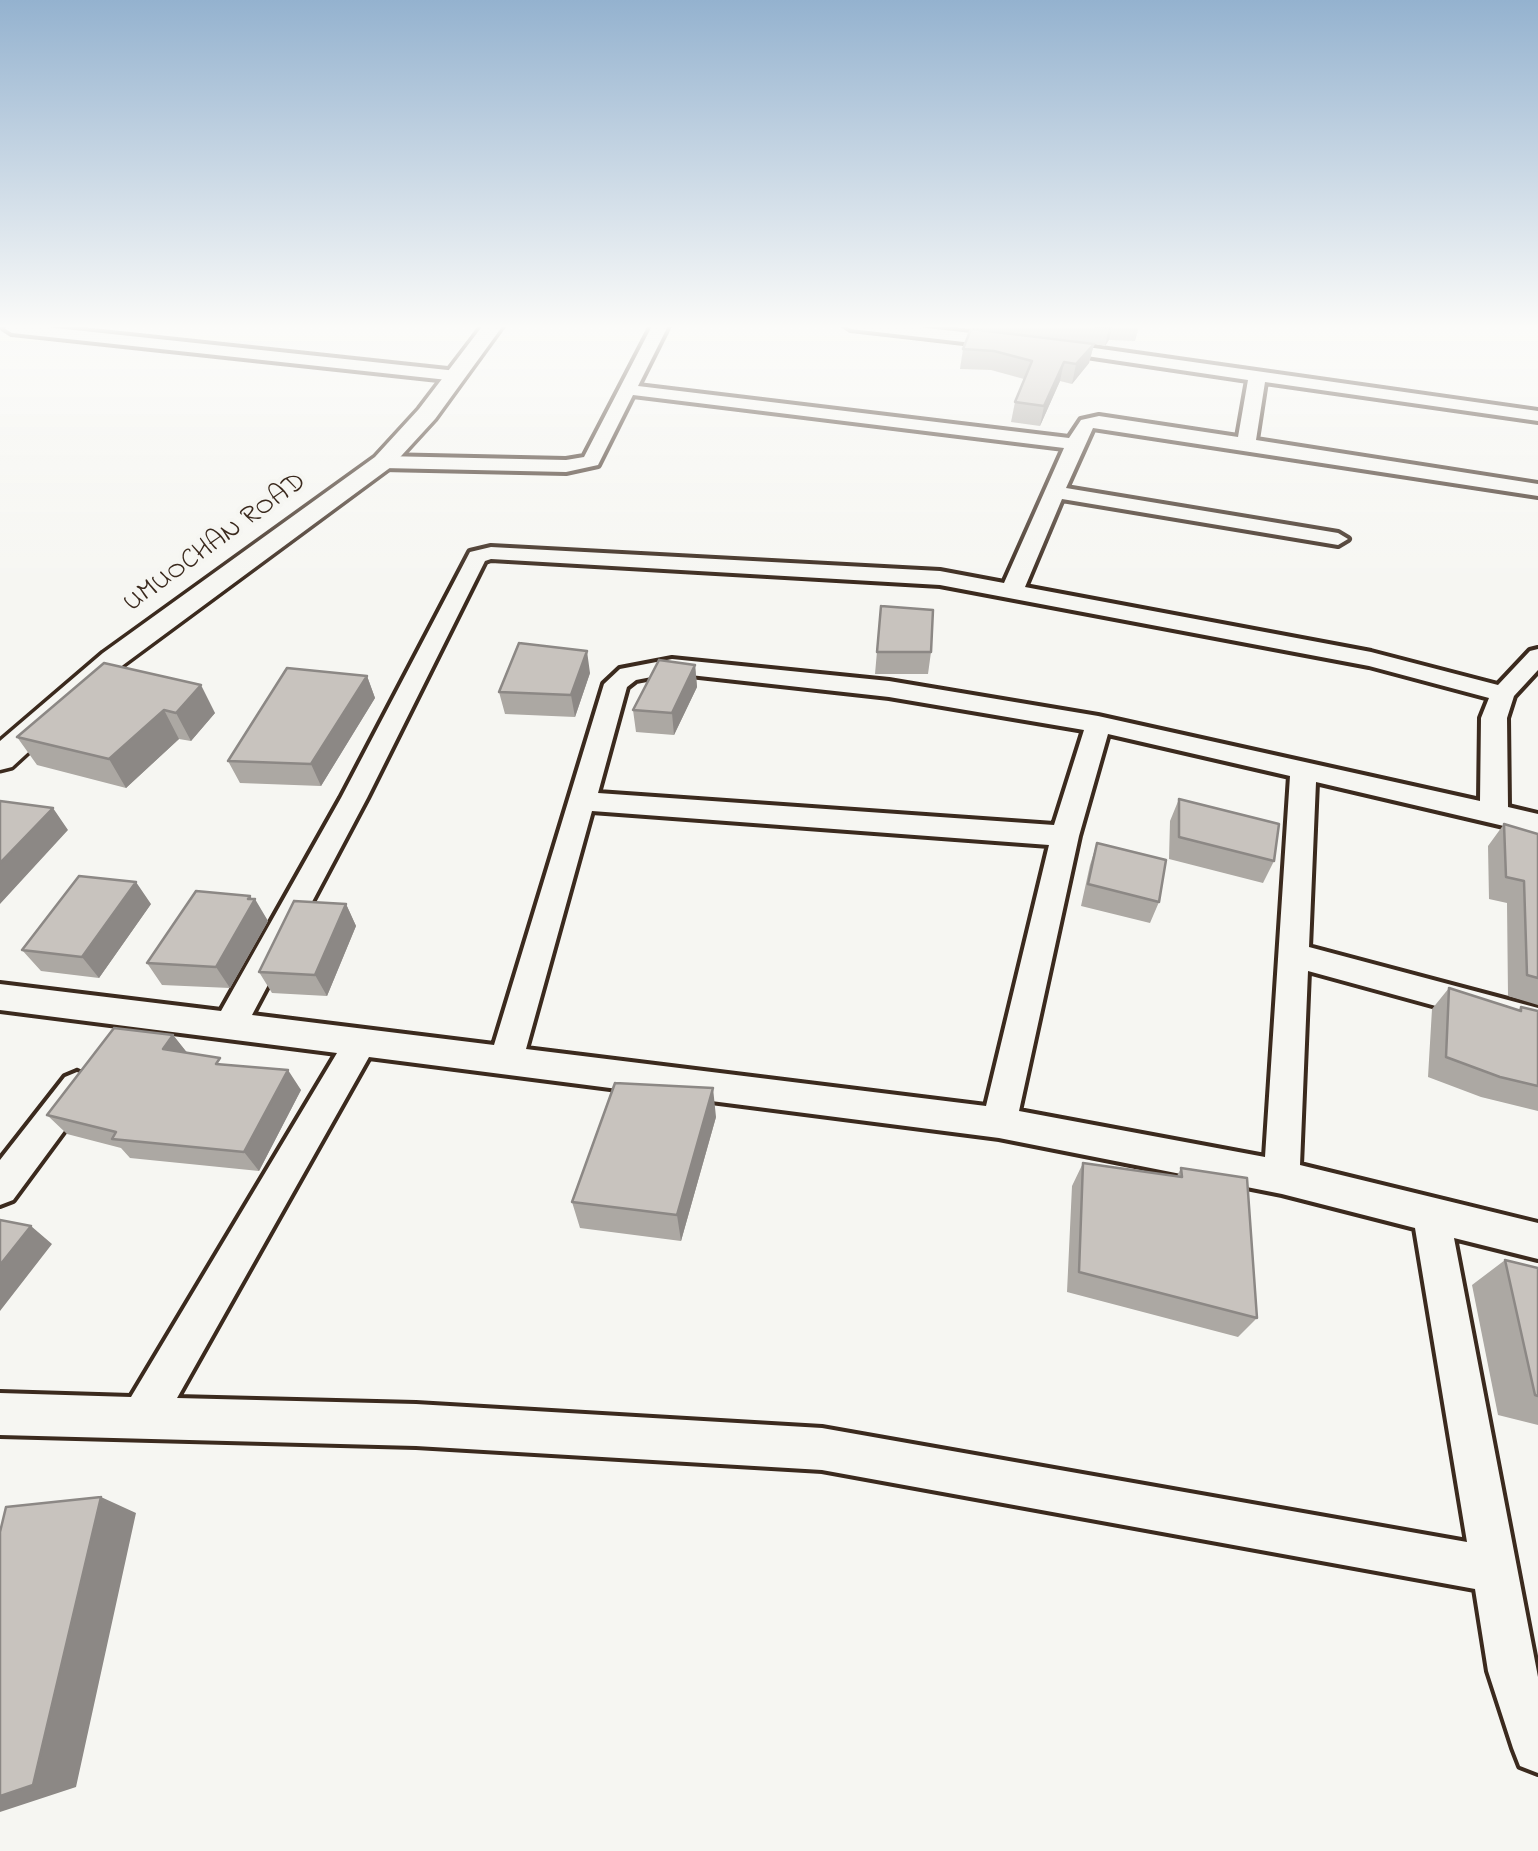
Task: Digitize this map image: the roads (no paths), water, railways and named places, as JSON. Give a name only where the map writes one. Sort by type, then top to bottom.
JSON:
[{"type":"street","name":"UMUOCHAN ROAD","points":[[0,759],[113,659],[383,462],[427,410]]},
{"type":"street","points":[[383,462],[580,466],[591,462],[620,410]]},
{"type":"street","points":[[799,410],[1076,444]]},
{"type":"street","points":[[1246,443],[1251,410]]},
{"type":"street","points":[[1499,410],[1538,416]]},
{"type":"street","points":[[1013,589],[1076,444],[1087,424],[1099,421],[1538,490]]},
{"type":"street","points":[[1055,492],[1338,538]]},
{"type":"street","points":[[228,1029],[354,798],[477,556],[491,552],[873,571],[1013,589],[1370,660],[1502,694]]},
{"type":"street","points":[[1494,811],[1494,718],[1502,694],[1538,656]]},
{"type":"street","points":[[504,1062],[616,684],[628,674],[648,668],[888,689],[1098,724],[1538,824]]},
{"type":"street","points":[[999,1123],[1065,836],[1098,724]]},
{"type":"street","points":[[1282,1178],[1303,772]]},
{"type":"street","points":[[582,801],[1065,836]]},
{"type":"street","points":[[1291,954],[1538,1021]]},
{"type":"street","points":[[0,997],[228,1029],[999,1123],[1282,1178],[1538,1241]]},
{"type":"street","points":[[0,1188],[132,1016]]},
{"type":"street","points":[[142,1418],[359,1045]]},
{"type":"street","points":[[1431,1213],[1512,1671],[1538,1748]]},
{"type":"street","points":[[0,1414],[416,1426],[822,1448],[1495,1570]]}]
